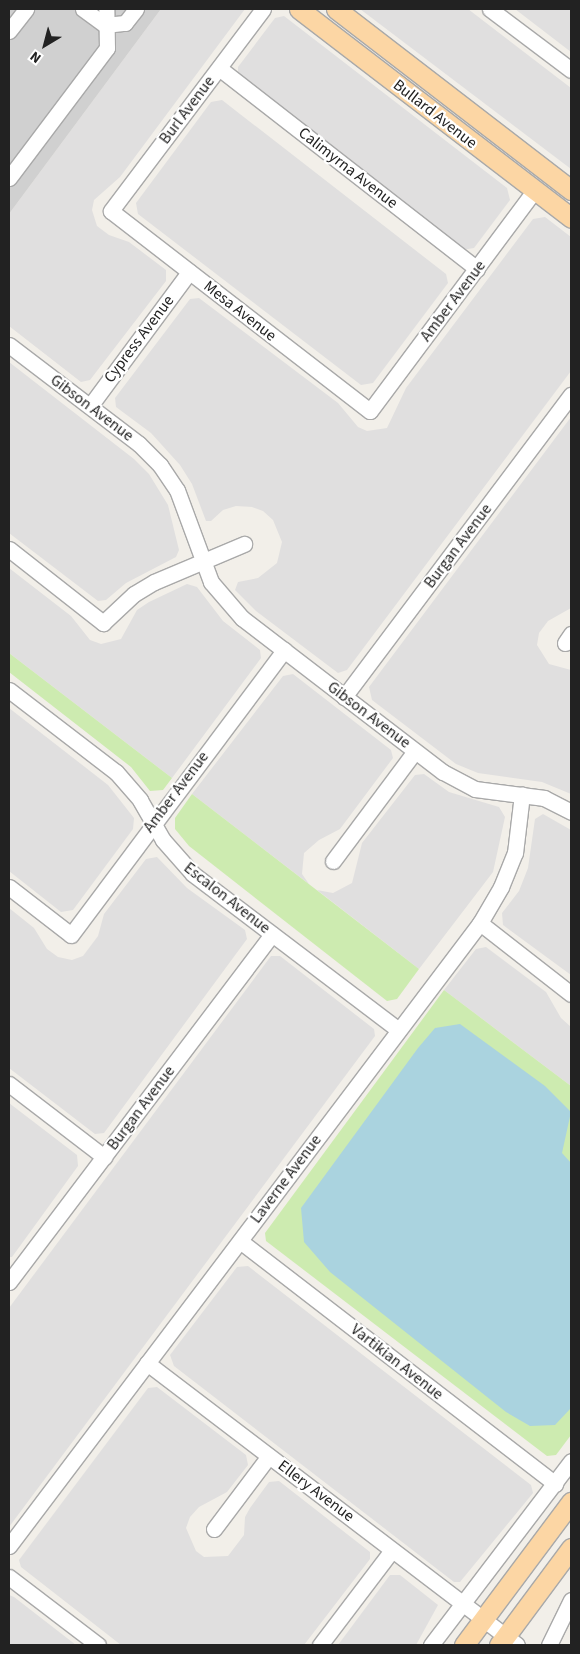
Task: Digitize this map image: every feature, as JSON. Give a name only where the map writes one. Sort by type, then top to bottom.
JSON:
[{"type":"main road","name":"Bullard Avenue","points":[[299,9],[571,218]]},
{"type":"main road","name":"Bullard Avenue","points":[[318,9],[356,34],[387,48]]},
{"type":"main road","name":"Bullard Avenue","points":[[336,9],[571,190]]},
{"type":"main road","points":[[464,1645],[571,1502]]},
{"type":"main road","points":[[507,1642],[571,1548]]},
{"type":"street","points":[[9,31],[26,9]]},
{"type":"street","points":[[83,9],[105,25],[125,23],[136,9]]},
{"type":"street","points":[[9,178],[107,48],[106,9]]},
{"type":"street","name":"Burl Avenue","points":[[111,212],[262,9]]},
{"type":"street","points":[[490,9],[571,70]]},
{"type":"street","name":"Calimyrna Avenue","points":[[219,68],[477,269]]},
{"type":"street","name":"Amber Avenue","points":[[370,411],[535,190]]},
{"type":"street","name":"Mesa Avenue","points":[[111,212],[370,411]]},
{"type":"street","name":"Cypress Avenue","points":[[90,406],[189,272]]},
{"type":"street","name":"Gibson Avenue","points":[[9,345],[139,444],[160,466],[177,490],[202,562],[224,601],[344,697],[443,772],[475,789],[544,798],[571,812]]},
{"type":"street","name":"Burgan Avenue","points":[[344,697],[571,395]]},
{"type":"street","points":[[9,550],[103,623],[134,594],[244,544]]},
{"type":"street","name":"Amber Avenue","points":[[9,887],[71,935],[153,822],[284,650]]},
{"type":"street","name":"Escalon Avenue","points":[[9,690],[116,772],[140,800],[176,857],[192,874],[397,1029]]},
{"type":"street","points":[[333,861],[415,751]]},
{"type":"street","name":"Laverne Avenue","points":[[9,1546],[240,1241],[397,1029],[480,922],[501,887],[515,852],[522,794]]},
{"type":"street","points":[[480,922],[571,994]]},
{"type":"street","name":"Burgan Avenue","points":[[9,1280],[272,934]]},
{"type":"street","points":[[9,1084],[104,1157]]},
{"type":"street","name":"Vartikian Avenue","points":[[240,1241],[555,1484]]},
{"type":"street","name":"Ellery Avenue","points":[[147,1363],[483,1620],[507,1642]]},
{"type":"street","points":[[214,1529],[269,1456]]},
{"type":"street","points":[[431,1645],[571,1461]]},
{"type":"street","points":[[320,1645],[392,1550]]},
{"type":"street","points":[[9,1577],[98,1645]]},
{"type":"street","points":[[549,1645],[571,1600]]},
{"type":"shaded area","points":[[9,9],[161,9],[9,214]]},
{"type":"shaded area","points":[[161,9],[245,9],[120,177],[94,200],[92,210],[97,226],[109,235],[129,242],[166,270],[166,281],[90,380],[81,382],[9,326],[9,214]]},
{"type":"shaded area","points":[[360,9],[468,9],[571,88],[571,169]]},
{"type":"shaded area","points":[[515,9],[571,9],[571,52]]},
{"type":"shaded area","points":[[284,16],[507,188],[510,200],[474,248],[462,250],[238,78],[238,67],[275,18]]},
{"type":"shaded area","points":[[222,100],[446,274],[448,283],[373,383],[361,385],[138,214],[136,203],[211,102]]},
{"type":"shaded area","points":[[545,217],[571,237],[571,371],[347,670],[338,673],[256,611],[235,590],[238,582],[258,578],[277,563],[282,542],[273,520],[263,511],[252,507],[236,506],[223,510],[211,521],[206,521],[192,484],[180,465],[151,433],[116,407],[115,398],[190,299],[199,298],[338,403],[358,427],[367,431],[387,428],[406,388],[533,219]]},
{"type":"shaded area","points":[[9,362],[134,459],[149,474],[168,505],[179,550],[176,557],[126,583],[106,600],[98,601],[9,533]]},
{"type":"shaded area","points":[[571,417],[571,608],[548,621],[539,633],[537,645],[549,664],[571,670],[571,794],[542,782],[478,773],[456,764],[372,700],[369,687]]},
{"type":"shaded area","points":[[9,568],[71,616],[90,640],[101,644],[121,639],[137,610],[149,602],[187,584],[197,587],[223,621],[260,650],[261,658],[172,778],[9,653]]},
{"type":"shaded area","points":[[293,674],[391,750],[393,758],[340,829],[319,840],[304,853],[302,874],[309,884],[192,794],[283,676]]},
{"type":"shaded area","points":[[9,708],[108,785],[134,818],[133,829],[73,910],[61,912],[9,871]]},
{"type":"shaded area","points":[[424,774],[449,792],[499,807],[505,817],[493,872],[419,969],[317,890],[333,893],[352,883],[362,843],[415,775]]},
{"type":"shaded area","points":[[543,814],[571,830],[571,975],[503,925],[502,913],[519,891],[528,868],[535,819]]},
{"type":"shaded area","points":[[157,857],[187,888],[245,930],[247,939],[104,1133],[95,1134],[9,1068],[9,908],[34,928],[47,949],[58,957],[72,960],[83,956],[98,936],[104,914],[146,859]]},
{"type":"shaded area","points":[[486,947],[546,992],[561,1018],[571,1027],[571,1086],[444,990],[476,949]]},
{"type":"shaded area","points":[[271,956],[280,956],[374,1029],[375,1036],[9,1527],[9,1308]]},
{"type":"shaded area","points":[[9,1103],[77,1155],[78,1166],[12,1257],[9,1257]]},
{"type":"shaded area","points":[[248,1266],[531,1485],[533,1493],[460,1582],[454,1582],[174,1366],[170,1355],[237,1267]]},
{"type":"shaded area","points":[[157,1387],[246,1455],[248,1465],[227,1492],[199,1507],[190,1517],[186,1528],[196,1551],[204,1557],[228,1556],[244,1535],[245,1517],[250,1508],[269,1482],[279,1481],[370,1552],[370,1559],[304,1645],[121,1645],[21,1567],[19,1560],[148,1388]]},
{"type":"shaded area","points":[[390,1575],[400,1575],[438,1605],[416,1645],[338,1645]]},
{"type":"shaded area","points":[[9,1595],[14,1597],[76,1645],[9,1645]]},
{"type":"green space","points":[[9,653],[172,778],[163,790],[150,791],[131,767],[9,672]]},
{"type":"green space","points":[[192,794],[419,969],[397,999],[387,1001],[189,846],[175,829],[175,818]]},
{"type":"green space","points":[[444,990],[571,1086],[571,1435],[556,1455],[547,1456],[266,1241],[265,1233]]},
{"type":"water","points":[[460,1024],[545,1086],[571,1112],[562,1153],[571,1163],[571,1408],[555,1425],[530,1426],[506,1412],[330,1272],[304,1242],[301,1208],[418,1048],[435,1028]]}]
